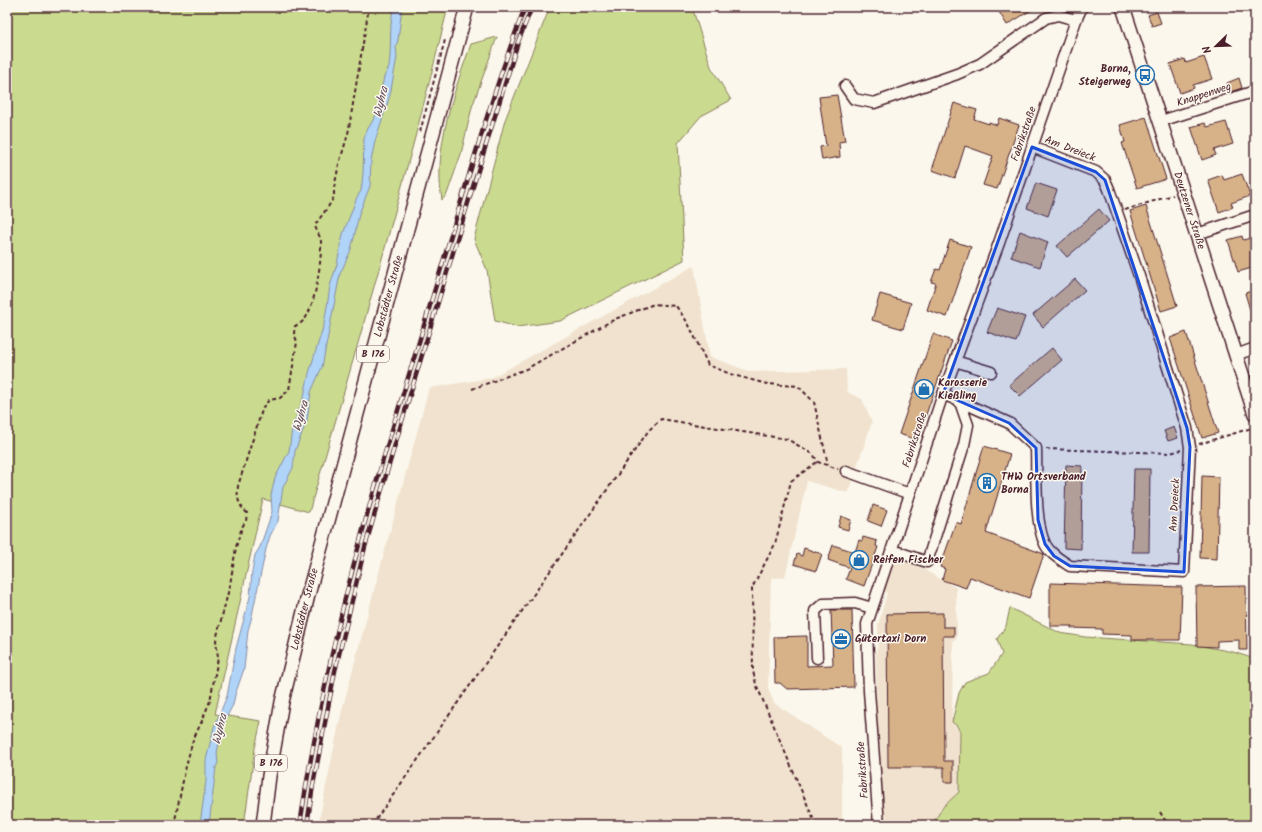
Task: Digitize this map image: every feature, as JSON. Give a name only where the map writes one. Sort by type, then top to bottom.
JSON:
[{"type":"main road","name":"Lobstädter Straße","points":[[263,825],[269,776],[282,702],[308,595],[467,7]]},
{"type":"main road","name":"Deutzener Straße","points":[[1123,7],[1255,414]]},
{"type":"street","name":"Fabrikstraße","points":[[879,825],[869,691],[867,624],[943,394],[999,243],[1076,20],[1082,7]]},
{"type":"street","points":[[845,86],[854,99],[874,103],[957,74],[980,64],[1046,18],[1058,15],[1076,20]]},
{"type":"street","name":"Knappenweg","points":[[1161,122],[1255,91]]},
{"type":"street","name":"Am Dreieck","points":[[1032,148],[1096,172],[1105,180],[1118,212],[1187,428],[1190,447],[1184,572],[1070,566],[1054,556],[1045,544],[1038,520],[1036,448]]},
{"type":"street","points":[[1197,234],[1255,215]]},
{"type":"street","points":[[1236,355],[1255,348]]},
{"type":"street","points":[[955,361],[991,372]]},
{"type":"street","points":[[943,394],[1009,423],[1036,448]]},
{"type":"street","points":[[892,550],[927,562],[964,445],[968,425],[960,402]]},
{"type":"street","points":[[846,471],[910,494]]},
{"type":"street","points":[[817,658],[815,611],[819,607],[823,604],[855,603],[872,608]]},
{"type":"path","points":[[174,825],[186,766],[194,740],[210,700],[218,658],[216,640],[230,585],[236,547],[242,527],[246,521],[247,513],[241,507],[238,498],[238,486],[263,407],[269,400],[280,398],[289,390],[297,342],[294,333],[295,326],[303,322],[308,314],[315,294],[321,240],[315,225],[334,197],[334,188],[339,164],[348,134],[368,7]]},
{"type":"path","points":[[1118,212],[1183,192]]},
{"type":"path","points":[[472,389],[526,368],[616,319],[654,304],[676,306],[688,323],[708,365],[733,375],[767,384],[798,386],[814,402],[828,465]]},
{"type":"path","points":[[372,825],[649,430],[662,419],[788,439],[813,454],[818,462],[846,471]]},
{"type":"path","points":[[1036,448],[1170,453],[1255,427]]},
{"type":"path","points":[[816,825],[756,684],[753,671],[752,588],[775,544],[791,481],[818,462]]},
{"type":"path","points":[[1160,812],[1168,825]]},
{"type":"highlighted area","points":[[1032,147],[1096,172],[1105,180],[1187,428],[1190,447],[1184,572],[1070,566],[1054,556],[1045,544],[1038,520],[1036,448],[1009,423],[943,394]]},
{"type":"shaded area","points":[[694,266],[710,357],[751,372],[846,369],[847,392],[862,399],[872,422],[848,493],[807,481],[785,577],[771,578],[768,688],[774,703],[842,748],[842,825],[318,825],[342,710],[429,388],[491,378]]},
{"type":"shaded area","points":[[895,556],[909,561],[956,588],[957,639],[953,640],[952,722],[960,732],[959,792],[943,807],[932,825],[881,825],[877,768],[876,652],[878,645],[878,625],[887,593],[884,591]]},
{"type":"green space","points":[[7,7],[448,7],[399,197],[309,512],[263,499],[215,714],[261,721],[255,748],[244,825],[7,825]]},
{"type":"green space","points":[[550,7],[692,7],[711,67],[731,100],[701,116],[678,143],[684,260],[560,321],[517,327],[495,321],[487,270],[474,239],[505,120]]},
{"type":"green space","points":[[497,37],[472,107],[461,154],[447,194],[442,200],[440,161],[447,121],[458,81],[471,44]]},
{"type":"green space","points":[[1010,608],[1060,633],[1085,637],[1192,644],[1233,652],[1255,659],[1255,825],[932,825],[943,807],[959,792],[960,732],[957,726],[952,722],[959,693],[965,682],[989,673],[1002,654],[997,639],[1006,626]]},
{"type":"water","name":"Wyhra","points":[[393,7],[402,7],[396,47],[397,57],[390,95],[375,141],[371,161],[370,186],[359,214],[350,252],[340,274],[322,367],[311,392],[307,420],[295,451],[293,468],[283,487],[278,521],[270,536],[266,549],[248,630],[244,669],[219,743],[217,753],[218,763],[216,767],[209,825],[200,825],[206,781],[206,760],[214,727],[227,696],[236,648],[250,597],[255,555],[260,547],[272,512],[271,495],[275,478],[289,451],[292,429],[304,396],[309,373],[324,324],[330,286],[337,264],[343,234],[357,197],[361,191],[364,139],[366,132],[376,115],[384,77],[389,67]]},
{"type":"building","points":[[996,7],[1036,7],[1007,25]]},
{"type":"building","points":[[1157,12],[1161,23],[1152,26],[1148,15]]},
{"type":"building","points":[[1204,57],[1212,79],[1193,85],[1194,88],[1180,93],[1170,64],[1185,59],[1186,63]]},
{"type":"building","points":[[1239,78],[1242,88],[1230,92],[1227,83]]},
{"type":"building","points":[[837,95],[845,141],[839,142],[840,157],[822,160],[820,147],[826,146],[819,97]]},
{"type":"building","points":[[954,103],[977,110],[974,119],[997,125],[999,118],[1019,125],[997,189],[983,185],[993,156],[965,146],[955,178],[932,170]]},
{"type":"building","points":[[1146,117],[1166,179],[1137,188],[1122,143],[1125,142],[1120,125]]},
{"type":"building","points":[[1226,122],[1233,144],[1214,150],[1216,155],[1202,160],[1191,127],[1205,123],[1207,127]]},
{"type":"building","points":[[1242,174],[1250,196],[1231,203],[1233,207],[1219,212],[1208,180],[1222,175],[1224,180]]},
{"type":"building","points":[[1036,183],[1057,190],[1048,216],[1027,208]]},
{"type":"building","points":[[1146,206],[1177,306],[1161,311],[1130,211]]},
{"type":"building","points":[[1099,209],[1109,221],[1067,257],[1057,246]]},
{"type":"building","points":[[1020,231],[1048,242],[1040,267],[1011,257]]},
{"type":"building","points":[[1242,236],[1243,240],[1255,237],[1255,267],[1238,272],[1228,240]]},
{"type":"building","points":[[950,240],[971,247],[947,317],[927,310],[936,283],[931,282],[936,269],[940,270]]},
{"type":"building","points":[[1075,279],[1085,290],[1043,327],[1033,315]]},
{"type":"building","points":[[1255,290],[1255,320],[1253,320],[1245,293]]},
{"type":"building","points":[[880,294],[911,303],[903,329],[872,320]]},
{"type":"building","points":[[997,308],[1025,317],[1016,342],[987,332]]},
{"type":"building","points":[[1186,332],[1218,433],[1202,438],[1170,338]]},
{"type":"building","points":[[933,334],[952,341],[917,440],[899,434]]},
{"type":"building","points":[[1052,348],[1062,360],[1020,396],[1009,385]]},
{"type":"building","points":[[1174,427],[1178,438],[1168,441],[1164,431]]},
{"type":"building","points":[[984,446],[1010,454],[986,533],[1044,554],[1029,598],[970,577],[966,588],[942,580],[945,569],[940,567],[956,522],[961,524]]},
{"type":"building","points":[[1066,465],[1082,466],[1081,549],[1064,548]]},
{"type":"building","points":[[1134,469],[1150,469],[1149,552],[1132,552]]},
{"type":"building","points":[[1202,476],[1219,477],[1217,559],[1200,558]]},
{"type":"building","points":[[873,505],[887,510],[881,526],[868,521]]},
{"type":"building","points":[[841,516],[851,520],[848,530],[838,527]]},
{"type":"building","points":[[863,537],[877,541],[876,546],[878,547],[864,586],[846,579],[850,568],[828,560],[833,545],[855,552],[859,540],[862,541]]},
{"type":"building","points":[[804,548],[822,554],[816,571],[794,564],[797,554],[802,556]]},
{"type":"building","points":[[1050,583],[1182,587],[1180,640],[1132,640],[1132,635],[1102,634],[1102,629],[1071,628],[1071,626],[1050,626]]},
{"type":"building","points":[[1246,586],[1247,650],[1239,650],[1239,640],[1217,641],[1217,647],[1197,646],[1196,587]]},
{"type":"building","points":[[831,610],[852,610],[854,687],[787,689],[780,683],[775,683],[774,637],[807,636],[807,666],[833,665]]},
{"type":"building","points":[[943,613],[943,627],[954,627],[954,636],[943,636],[944,761],[953,761],[953,782],[944,782],[944,767],[888,767],[887,614]]},
{"type":"railway","points":[[300,825],[325,684],[341,614],[367,516],[474,159],[498,82],[525,7]]},
{"type":"railway","points":[[307,825],[313,785],[335,671],[365,547],[471,193],[518,42],[532,7]]},
{"type":"place","name":"Borna, Steigerweg","points":[[1145,75]]},
{"type":"place","name":"Karosserie Kießling","points":[[924,389]]},
{"type":"place","name":"THW Ortsverband Borna","points":[[987,483]]},
{"type":"place","name":"Reifen Fischer","points":[[859,560]]},
{"type":"place","name":"Gütertaxi Dorn","points":[[841,639]]}]
